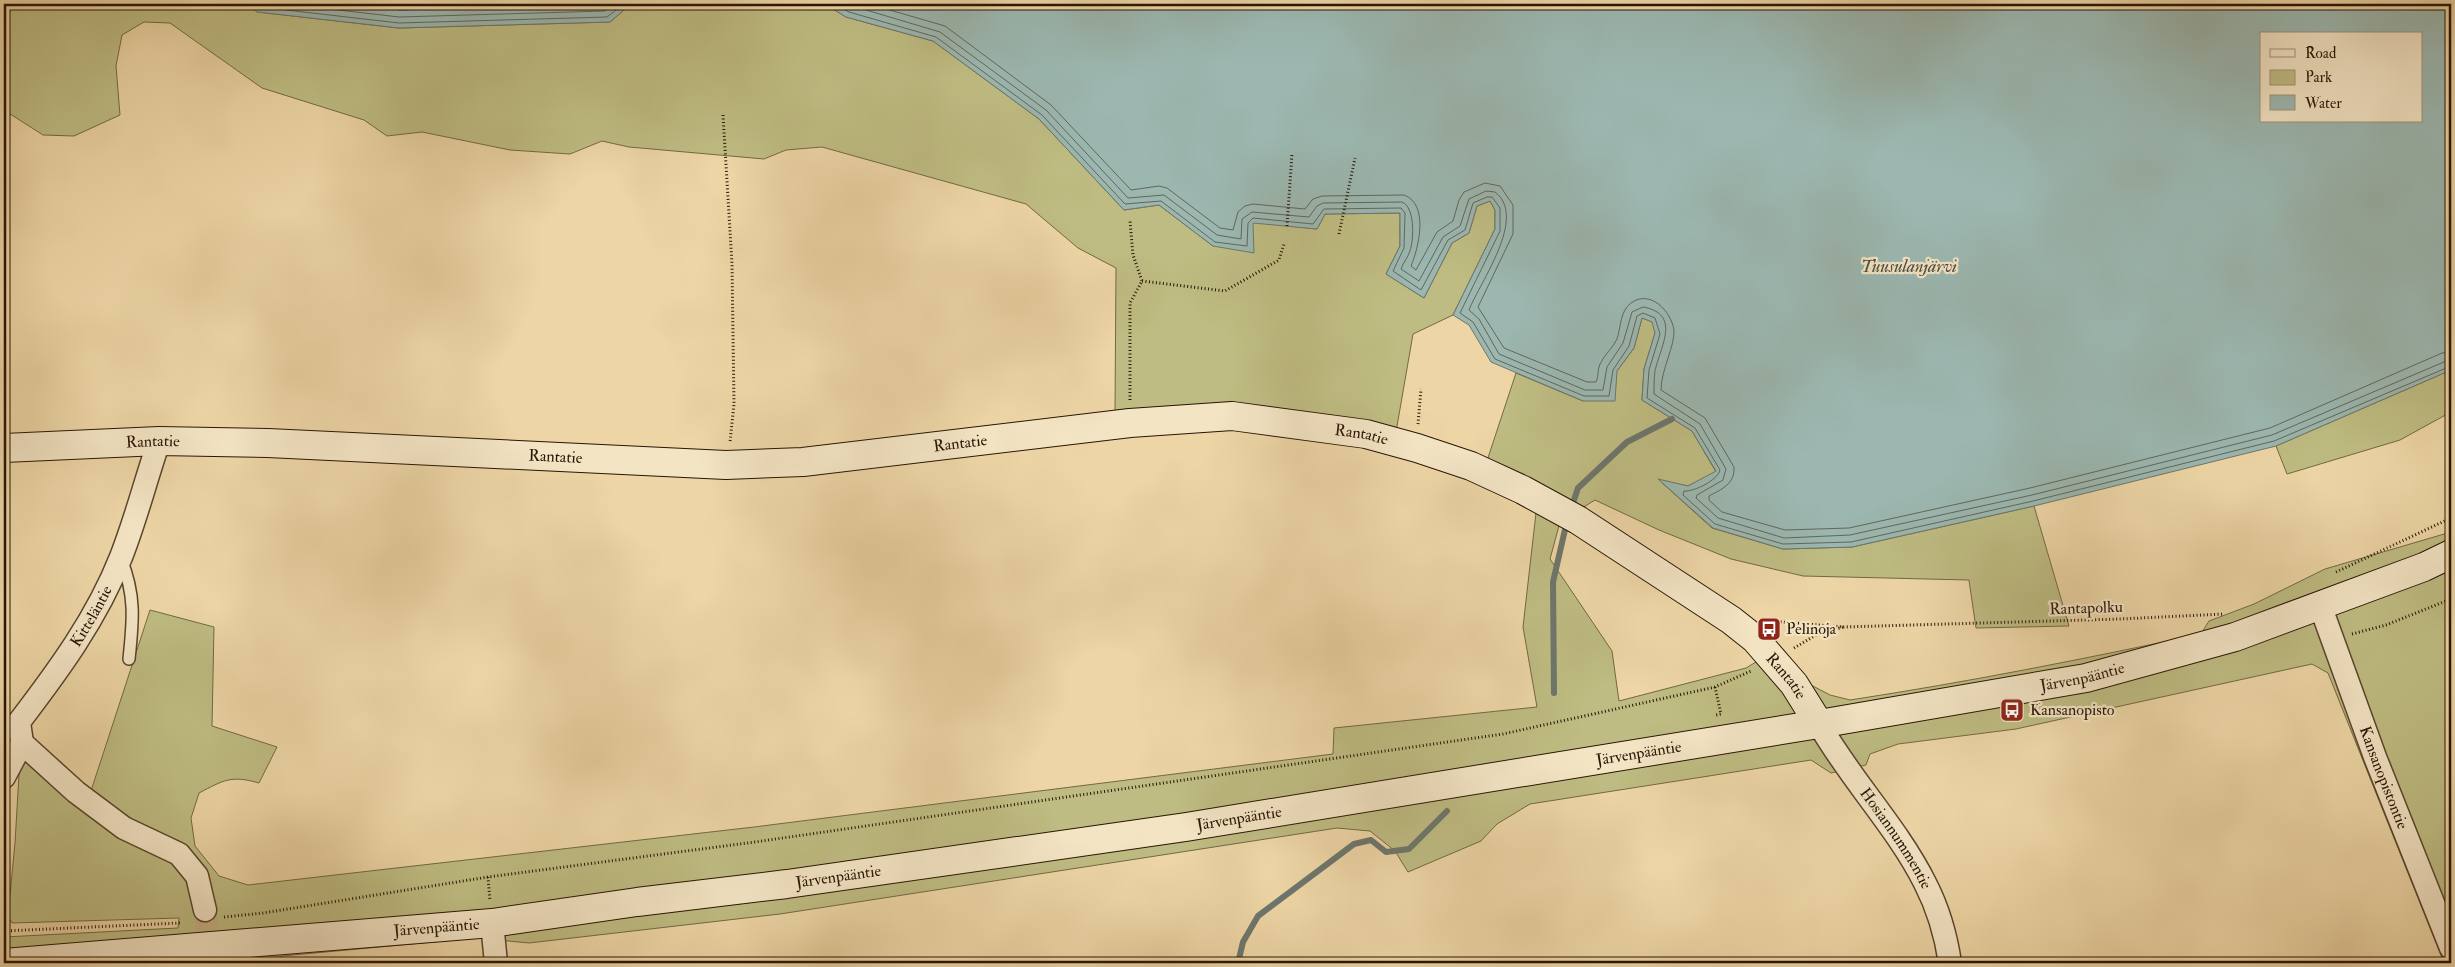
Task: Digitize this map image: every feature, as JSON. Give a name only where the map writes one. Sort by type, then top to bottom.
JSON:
[{"type":"main road","name":"Rantatie","points":[[4,448],[159,441],[268,443],[726,465],[803,462],[1130,423],[1232,416],[1366,434],[1417,448],[1470,466],[1545,501],[1578,520],[1732,620],[1755,639],[1794,684],[1819,724]]},
{"type":"main road","name":"Järvenpääntie","points":[[4,963],[492,922],[787,884],[1186,827],[1819,724],[2086,678],[2235,637],[2424,567],[2451,554]]},
{"type":"street","name":"Kitteläntie","points":[[22,743],[18,722],[56,674],[87,627],[121,558],[159,441]]},
{"type":"street","name":"Kansanopistontie","points":[[2320,606],[2375,757],[2451,948]]},
{"type":"street","name":"Hosiannummentie","points":[[1819,724],[1835,752],[1877,808],[1924,882],[1946,939],[1950,963]]},
{"type":"street","points":[[4,777],[22,743],[76,792],[124,828],[180,854],[197,876],[210,914]]},
{"type":"street","points":[[492,922],[496,963]]},
{"type":"lane","points":[[121,558],[128,577],[134,612],[129,659]]},
{"type":"path","points":[[723,115],[732,264],[734,404],[726,465]]},
{"type":"path","points":[[1287,226],[1292,154]]},
{"type":"path","points":[[1339,234],[1355,158]]},
{"type":"path","points":[[1130,221],[1133,255],[1142,281],[1130,303],[1130,423]]},
{"type":"path","points":[[1142,281],[1225,291],[1279,260],[1284,244]]},
{"type":"path","points":[[1417,448],[1421,389]]},
{"type":"path","points":[[2330,574],[2451,518]]},
{"type":"path","points":[[2332,639],[2386,625],[2451,599]]},
{"type":"path","name":"Rantapolku","points":[[1768,620],[1843,627],[2120,619],[2231,613]]},
{"type":"path","name":"Rantapolku","points":[[210,914],[263,913],[488,876],[754,842],[1493,735],[1715,687],[1774,660],[1816,635],[1843,627]]},
{"type":"path","points":[[1712,716],[1721,714],[1715,687]]},
{"type":"path","points":[[4,884],[4,889]]},
{"type":"path","points":[[4,931],[187,922]]},
{"type":"green space","points":[[4,4],[248,4],[258,12],[399,28],[610,22],[631,4],[825,4],[846,17],[933,41],[1039,119],[1124,210],[1159,205],[1213,246],[1253,222],[1317,229],[1325,214],[1400,213],[1400,246],[1386,274],[1424,298],[1452,243],[1469,233],[1477,206],[1490,201],[1495,210],[1495,229],[1453,315],[1413,334],[1396,432],[1222,407],[1145,408],[1115,412],[1116,268],[1078,248],[1026,204],[822,147],[786,150],[764,159],[629,147],[602,141],[570,154],[510,150],[422,132],[387,136],[364,120],[262,88],[170,23],[144,22],[122,35],[116,66],[120,115],[74,136],[43,135],[4,110]]},
{"type":"green space","points":[[1642,318],[1653,322],[1655,333],[1644,369],[1642,400],[1692,431],[1716,472],[1688,486],[1659,480],[1712,528],[1783,549],[1852,547],[2034,506],[2069,626],[1976,628],[1969,580],[1803,576],[1731,559],[1659,530],[1595,500],[1560,522],[1550,559],[1612,651],[1619,701],[1746,668],[1781,647],[1811,685],[1830,695],[1850,700],[1982,678],[2113,652],[2201,634],[2209,621],[2254,604],[2325,569],[2451,532],[2451,963],[2444,963],[2328,673],[2312,664],[2016,729],[1898,744],[1870,754],[1866,765],[1831,773],[1811,760],[1530,804],[1497,824],[1481,841],[1408,872],[1395,851],[1370,831],[1337,828],[780,914],[529,943],[477,938],[282,956],[263,963],[175,963],[177,935],[4,949],[4,937],[178,928],[179,918],[12,923],[8,916],[20,758],[90,794],[150,610],[214,627],[212,726],[277,747],[259,783],[241,779],[228,780],[199,793],[191,818],[195,846],[219,876],[248,885],[754,827],[1333,754],[1334,728],[1537,707],[1523,627],[1537,504],[1480,482],[1516,373],[1583,401],[1617,371],[1634,348]]},
{"type":"green space","points":[[2451,370],[2451,412],[2400,440],[2287,474],[2276,446]]},
{"type":"water","points":[[248,4],[631,4],[610,22],[399,28],[257,12]]},
{"type":"water","name":"Tuusulanjärvi","points":[[825,4],[2451,4],[2451,370],[2276,446],[2034,506],[1852,547],[1783,549],[1713,528],[1658,479],[1688,486],[1716,471],[1692,431],[1642,400],[1644,369],[1655,333],[1652,322],[1642,318],[1634,348],[1617,371],[1615,401],[1583,401],[1491,362],[1469,325],[1453,315],[1495,229],[1495,210],[1490,201],[1477,206],[1469,233],[1452,243],[1424,298],[1386,274],[1400,246],[1400,213],[1325,214],[1317,229],[1253,223],[1254,253],[1213,246],[1159,205],[1124,210],[1039,119],[933,41],[846,17]]},
{"type":"waterway","points":[[1571,509],[1578,488],[1627,442],[1672,419]]},
{"type":"waterway","points":[[1554,693],[1553,582],[1567,521]]},
{"type":"waterway","points":[[1238,963],[1243,942],[1258,916],[1354,844],[1371,840],[1386,852],[1409,849],[1447,811]]},
{"type":"tunnel","points":[[205,910],[210,963]]},
{"type":"place","name":"Pelinoja","points":[[1769,629]]},
{"type":"place","name":"Kansanopisto","points":[[2012,710]]}]
